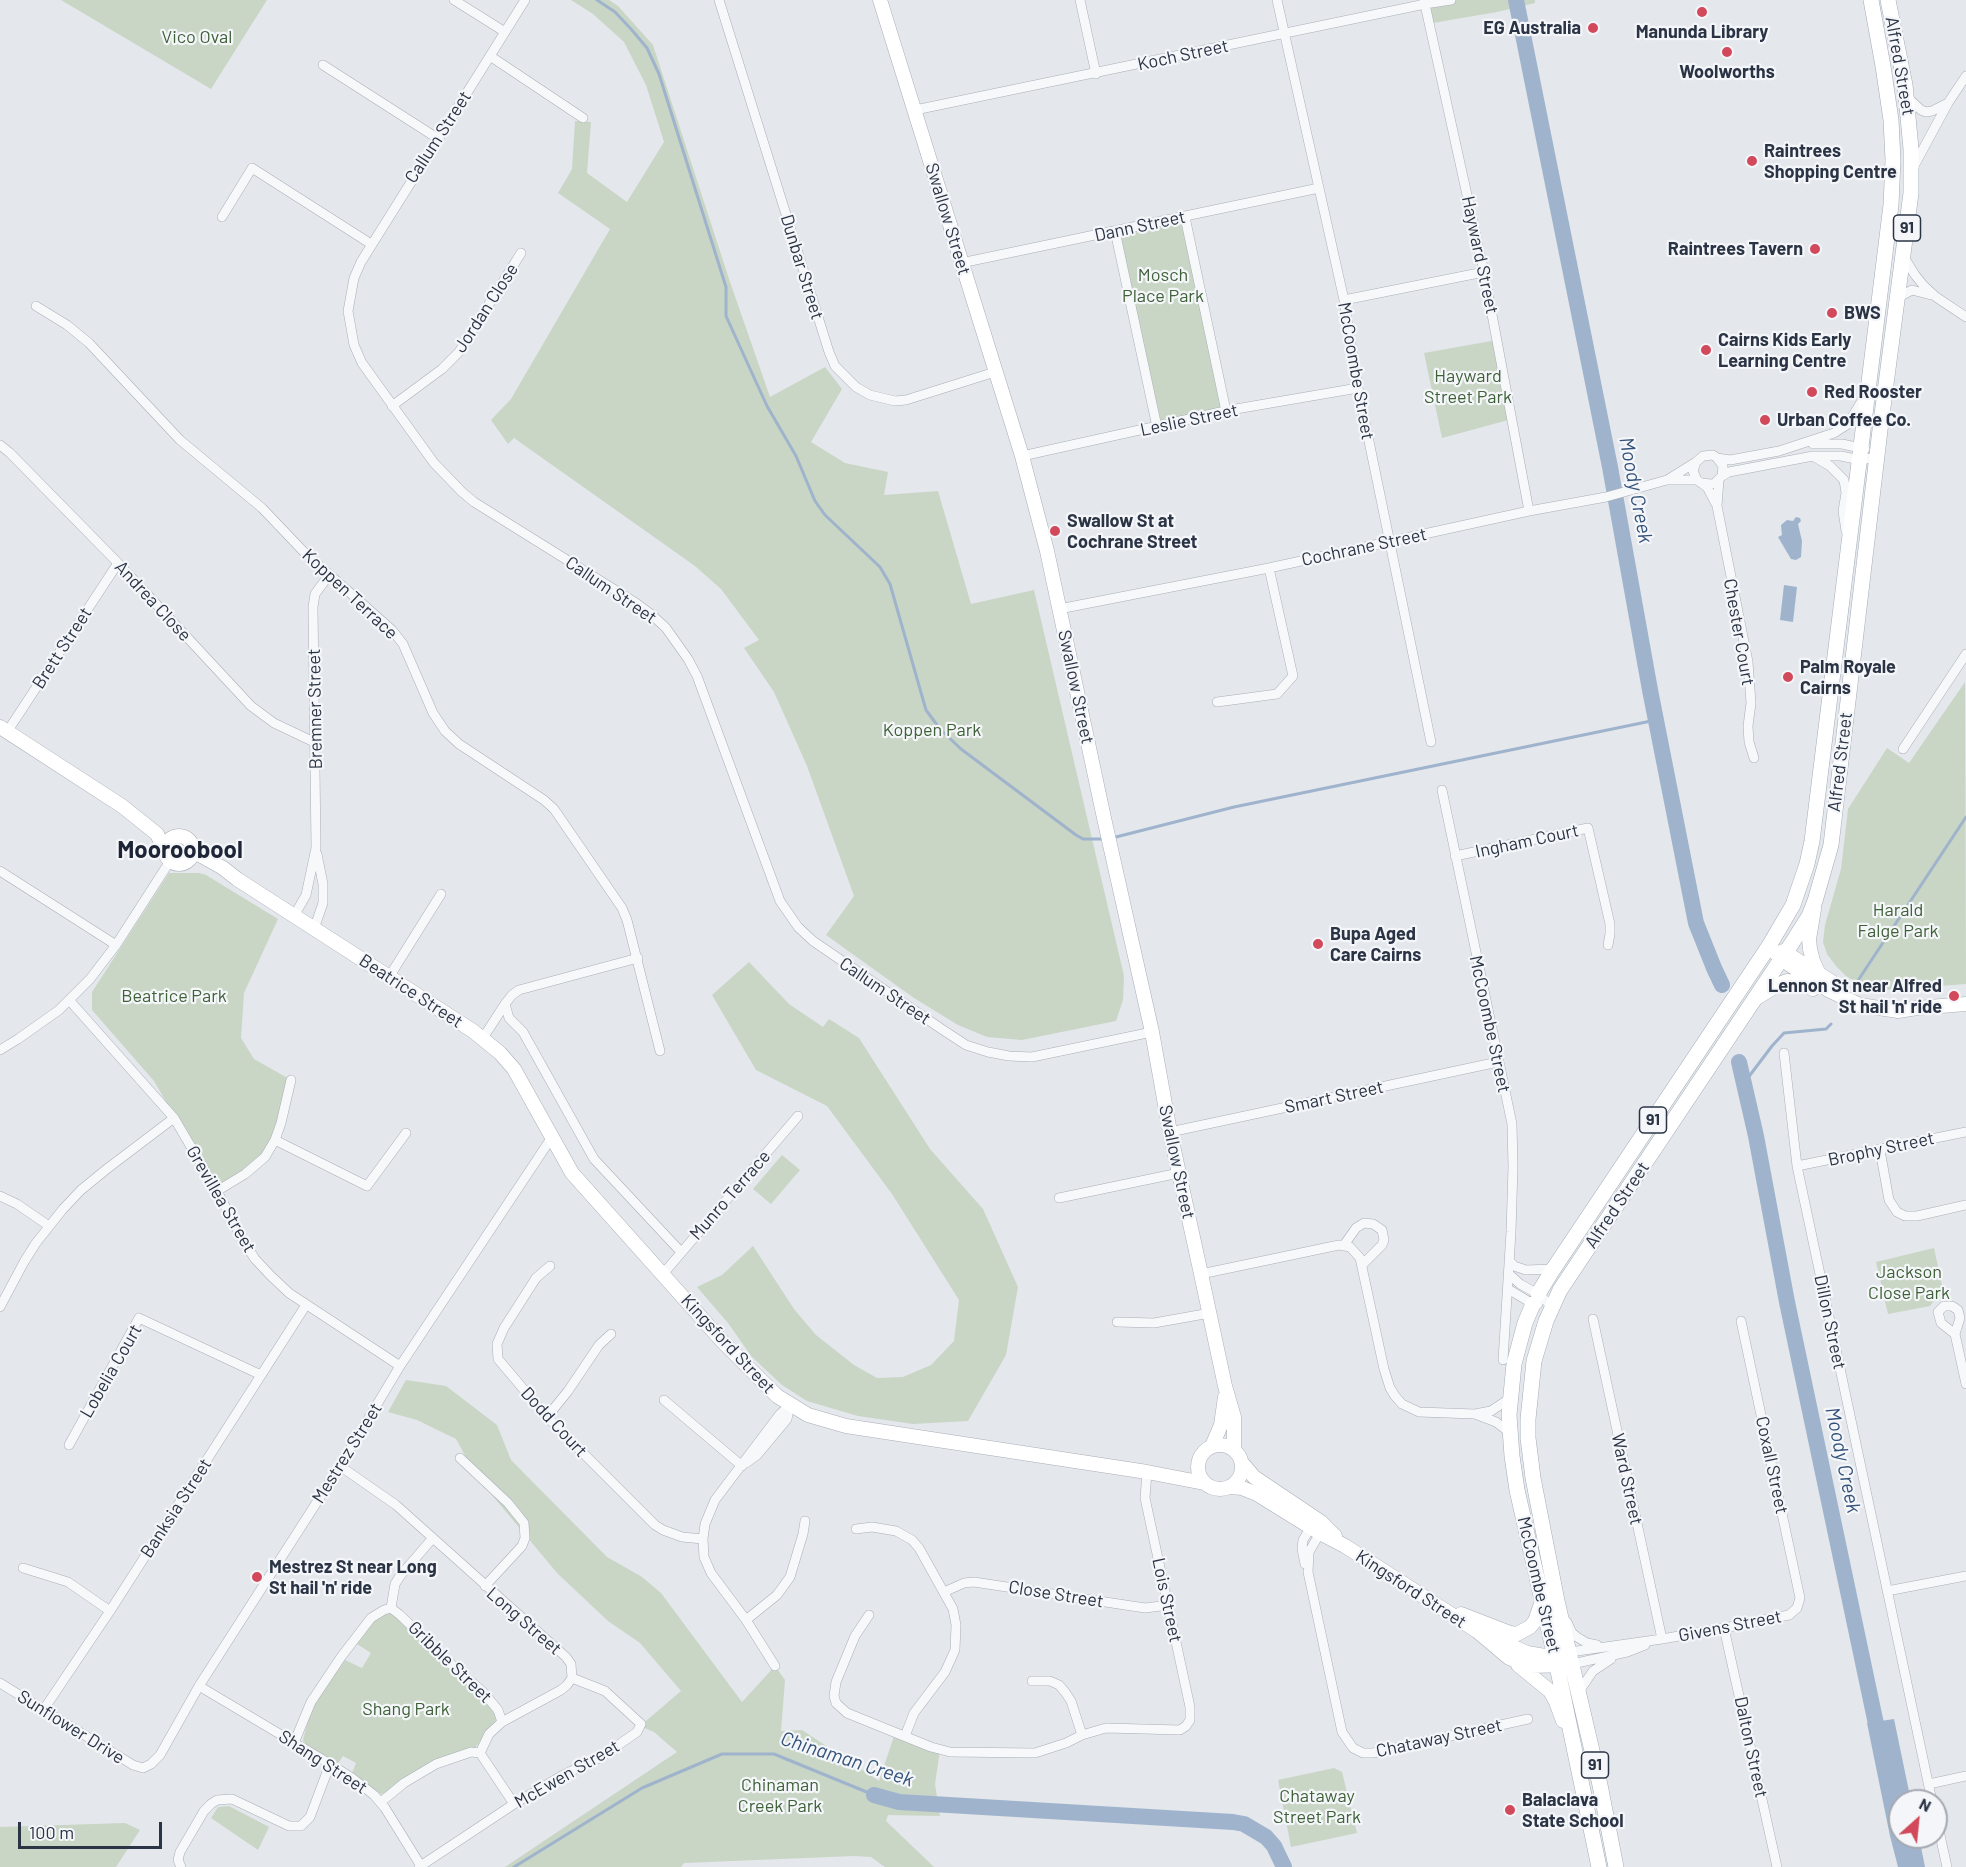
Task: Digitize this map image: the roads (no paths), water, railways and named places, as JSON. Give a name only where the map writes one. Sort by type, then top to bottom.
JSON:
[{"type":"main road","name":"Alfred Street","points":[[1535,1299],[1782,926],[1800,887],[1812,841],[1888,231],[1893,160],[1887,89],[1870,0]]},
{"type":"main road","name":"Alfred Street","points":[[1552,1306],[1809,916],[1831,846],[1877,456],[1908,220],[1912,171],[1903,67],[1888,0]]},
{"type":"main road","name":"McCoombe Street","points":[[1535,1299],[1519,1342],[1514,1364],[1509,1399],[1509,1432],[1517,1490],[1563,1659],[1580,1771],[1599,1867]]},
{"type":"main road","name":"McCoombe Street","points":[[1549,1601],[1528,1438],[1529,1400],[1534,1361],[1552,1306]]},
{"type":"main road","name":"McCoombe Street","points":[[1563,1659],[1578,1693],[1600,1785],[1616,1867]]},
{"type":"street","points":[[454,0],[505,32]]},
{"type":"street","name":"Callum Street","points":[[525,0],[370,244],[361,262],[352,286],[348,311],[354,345],[362,363],[435,463],[462,492],[474,502],[636,603],[666,628],[697,676],[780,901],[798,927],[813,941],[966,1045],[988,1052],[1032,1057],[1152,1032]]},
{"type":"street","name":"Dunbar Street","points":[[719,0],[829,352],[836,366],[856,387],[870,395],[895,401],[906,400],[995,372]]},
{"type":"street","name":"Swallow Street","points":[[880,0],[1022,456],[1047,551],[1152,1032],[1170,1132],[1225,1386],[1234,1417],[1234,1450]]},
{"type":"street","points":[[1080,0],[1096,74]]},
{"type":"street","name":"McCoombe Street","points":[[1277,0],[1344,300],[1358,388],[1431,742]]},
{"type":"street","name":"Koch Street","points":[[915,110],[1096,74],[1424,2],[1451,0]]},
{"type":"street","name":"Hayward Street","points":[[1424,2],[1484,272],[1529,511]]},
{"type":"street","points":[[490,57],[583,118]]},
{"type":"street","points":[[323,65],[437,138]]},
{"type":"street","points":[[1912,171],[1948,103],[1966,76]]},
{"type":"street","points":[[1906,95],[1926,112],[1948,103]]},
{"type":"street","points":[[222,217],[252,168],[370,244]]},
{"type":"street","name":"Dann Street","points":[[961,262],[1319,188]]},
{"type":"street","points":[[1185,217],[1226,411]]},
{"type":"street","points":[[1115,231],[1157,427]]},
{"type":"street","name":"Jordan Close","points":[[392,406],[442,369],[459,352],[521,253]]},
{"type":"street","points":[[1903,255],[1919,280],[1936,297],[1966,317]]},
{"type":"street","points":[[1344,300],[1484,272]]},
{"type":"street","points":[[1897,298],[1912,290],[1936,297]]},
{"type":"street","name":"Koppen Terrace","points":[[36,306],[68,325],[89,342],[180,440],[262,508],[303,551],[392,630],[403,644],[433,713],[445,731],[459,744],[544,800],[562,819],[622,908],[638,958],[660,1051]]},
{"type":"street","name":"Leslie Street","points":[[1022,456],[1226,411],[1358,388]]},
{"type":"street","points":[[1798,446],[1834,433],[1848,424],[1868,389]]},
{"type":"street","points":[[1717,506],[1707,487],[1699,481],[1693,471],[1699,458],[1708,455],[1730,460],[1798,446],[1831,443],[1877,456]]},
{"type":"street","name":"Andrea Close","points":[[0,445],[117,563],[251,706],[274,723],[316,743]]},
{"type":"street","points":[[1699,481],[1711,484],[1730,472],[1813,456],[1860,453]]},
{"type":"street","points":[[1813,456],[1830,466],[1844,480],[1843,511],[1848,542]]},
{"type":"street","points":[[1717,458],[1723,466],[1717,506]]},
{"type":"street","name":"Cochrane Street","points":[[1059,609],[1269,568],[1629,491],[1667,480],[1696,462]]},
{"type":"street","name":"Cochrane Street","points":[[1667,480],[1699,481]]},
{"type":"street","name":"Chester Court","points":[[1717,506],[1748,662],[1751,703],[1748,726],[1749,742],[1754,758]]},
{"type":"street","name":"Brett Street","points":[[3,730],[117,563]]},
{"type":"street","points":[[1217,702],[1277,694],[1293,676],[1269,568]]},
{"type":"street","name":"Bremner Street","points":[[314,928],[323,903],[323,884],[316,848],[313,607],[315,594],[329,575]]},
{"type":"street","points":[[1903,749],[1966,654]]},
{"type":"street","points":[[3,730],[122,806],[157,834],[172,859]]},
{"type":"street","name":"McCoombe Street","points":[[1442,790],[1512,1124],[1510,1261],[1503,1360]]},
{"type":"street","points":[[122,806],[144,815],[170,835],[188,840],[192,847],[190,859],[172,859]]},
{"type":"street","name":"Ingham Court","points":[[1455,856],[1588,828],[1610,924],[1608,945]]},
{"type":"street","points":[[0,1050],[44,1022],[70,1001],[90,980],[116,945],[172,859],[167,842],[175,837]]},
{"type":"street","name":"Beatrice Street","points":[[192,847],[198,854],[483,1038],[514,1070],[552,1137]]},
{"type":"street","name":"Bremner Street","points":[[294,916],[306,895],[316,848]]},
{"type":"street","name":"Beatrice Street","points":[[172,859],[209,868],[237,879]]},
{"type":"street","points":[[0,871],[116,945]]},
{"type":"street","points":[[389,977],[441,894]]},
{"type":"street","points":[[1815,901],[1809,939],[1818,973]]},
{"type":"street","points":[[1769,946],[1844,999],[1885,1011]]},
{"type":"street","points":[[1784,956],[1856,994],[1890,1004],[1917,1008]]},
{"type":"street","points":[[483,1038],[512,995],[530,986],[638,958]]},
{"type":"street","points":[[1752,1001],[1783,982],[1795,981],[1850,1008],[1865,1012],[1905,1011],[1966,1004]]},
{"type":"street","name":"Grevillea Street","points":[[70,1001],[174,1118],[255,1258],[289,1293],[400,1366]]},
{"type":"street","points":[[505,1004],[509,1018],[523,1032],[594,1160],[681,1252]]},
{"type":"street","name":"Dillon Street","points":[[1784,1053],[1797,1167],[1930,1789]]},
{"type":"street","name":"Smart Street","points":[[1170,1132],[1498,1062]]},
{"type":"street","points":[[217,1191],[265,1158],[281,1123],[291,1080]]},
{"type":"street","name":"Munro Terrace","points":[[663,1274],[798,1116]]},
{"type":"street","points":[[0,1307],[24,1262],[49,1226],[81,1190],[174,1118]]},
{"type":"street","name":"Brophy Street","points":[[1797,1167],[1966,1132]]},
{"type":"street","points":[[275,1140],[367,1186],[406,1133]]},
{"type":"street","name":"Kingsford Street","points":[[552,1137],[572,1173],[762,1383],[777,1396],[807,1415],[846,1426],[1147,1472],[1204,1483]]},
{"type":"street","name":"Mestrez Street","points":[[143,1768],[160,1755],[199,1686],[340,1466],[400,1366],[552,1137]]},
{"type":"street","points":[[1881,1150],[1889,1200],[1897,1212],[1905,1216],[1917,1216],[1966,1205]]},
{"type":"street","points":[[1059,1198],[1179,1173]]},
{"type":"street","points":[[0,1196],[17,1204],[49,1226]]},
{"type":"street","points":[[1344,1245],[1356,1228],[1364,1223],[1373,1224],[1382,1230],[1384,1240],[1382,1245],[1362,1265]]},
{"type":"street","points":[[1201,1274],[1344,1245],[1356,1251],[1360,1258],[1384,1369],[1390,1388],[1402,1404],[1419,1412],[1475,1414],[1491,1411],[1509,1399]]},
{"type":"street","points":[[1510,1261],[1514,1266],[1526,1270],[1553,1269]]},
{"type":"street","name":"Dodd Court","points":[[550,1266],[536,1278],[504,1328],[497,1344],[498,1359],[547,1417],[655,1525],[682,1537],[703,1539]]},
{"type":"street","points":[[1509,1274],[1535,1299]]},
{"type":"street","points":[[1508,1289],[1552,1306]]},
{"type":"street","name":"Banksia Street","points":[[44,1710],[306,1305]]},
{"type":"street","points":[[1117,1322],[1154,1323],[1210,1313]]},
{"type":"street","name":"Lobelia Court","points":[[69,1445],[139,1318],[261,1375]]},
{"type":"street","name":"Ward Street","points":[[1593,1319],[1662,1640]]},
{"type":"street","name":"Coxall Street","points":[[1741,1321],[1800,1598],[1797,1608]]},
{"type":"street","points":[[547,1417],[568,1391],[599,1344],[611,1334]]},
{"type":"street","points":[[1955,1334],[1966,1384]]},
{"type":"street","name":"Swallow Street","points":[[1212,1446],[1221,1425],[1225,1405],[1225,1386]]},
{"type":"street","points":[[664,1400],[742,1466]]},
{"type":"street","points":[[775,1666],[746,1620],[711,1573],[704,1557],[703,1539],[711,1507],[742,1466],[757,1455],[787,1419],[790,1405]]},
{"type":"street","points":[[1475,1414],[1496,1422],[1509,1432]]},
{"type":"street","points":[[1212,1446],[1227,1446],[1239,1456],[1242,1463],[1240,1477],[1230,1487],[1216,1489],[1204,1483],[1197,1470],[1200,1456],[1212,1446]]},
{"type":"street","name":"Kingsford Street","points":[[1147,1472],[1180,1471],[1200,1456]]},
{"type":"street","points":[[460,1458],[508,1503],[524,1523],[525,1538],[522,1546],[485,1586]]},
{"type":"street","name":"Kingsford Street","points":[[1242,1463],[1249,1473],[1317,1528]]},
{"type":"street","name":"Long Street","points":[[340,1466],[385,1496],[566,1657],[570,1664],[572,1678]]},
{"type":"street","name":"Lois Street","points":[[1082,1735],[1106,1728],[1180,1730],[1190,1720],[1190,1707],[1145,1498],[1147,1472]]},
{"type":"street","name":"Kingsford Street","points":[[1230,1487],[1253,1492],[1317,1528],[1477,1631],[1509,1658],[1531,1666],[1563,1659]]},
{"type":"street","points":[[746,1620],[777,1595],[790,1577],[805,1521]]},
{"type":"street","points":[[856,1530],[872,1527],[896,1532],[912,1540],[919,1548],[953,1609],[956,1625],[955,1650],[945,1672],[914,1713],[905,1736]]},
{"type":"street","name":"Chataway Street","points":[[1317,1528],[1309,1552],[1308,1572],[1342,1732],[1348,1743],[1358,1751],[1373,1753],[1528,1719]]},
{"type":"street","points":[[294,1743],[311,1702],[341,1657],[371,1618],[391,1608],[395,1584],[432,1539]]},
{"type":"street","points":[[23,1568],[68,1582],[110,1611]]},
{"type":"street","points":[[1887,1591],[1966,1576]]},
{"type":"street","name":"Close Street","points":[[944,1592],[964,1583],[974,1582],[1145,1608],[1169,1605]]},
{"type":"street","points":[[1431,1602],[1517,1634],[1530,1627],[1549,1601]]},
{"type":"street","name":"Givens Street","points":[[1549,1601],[1577,1637],[1587,1643],[1606,1646]]},
{"type":"street","name":"Gribble Street","points":[[391,1608],[488,1697],[498,1710],[502,1722]]},
{"type":"street","name":"Givens Street","points":[[1563,1659],[1606,1646],[1662,1640],[1789,1615],[1797,1608]]},
{"type":"street","points":[[869,1615],[859,1628],[836,1682],[834,1696],[836,1703],[847,1713],[931,1747],[950,1752],[1019,1754],[1045,1751],[1082,1735],[1071,1701],[1059,1685],[1050,1681],[1032,1681]]},
{"type":"street","name":"Dalton Street","points":[[1724,1628],[1777,1867]]},
{"type":"street","name":"Kingsford Street","points":[[1477,1631],[1498,1638],[1527,1653],[1563,1659]]},
{"type":"street","name":"Givens Street","points":[[1578,1693],[1597,1667],[1627,1652],[1662,1640]]},
{"type":"street","name":"Givens Street","points":[[1563,1659],[1627,1652]]},
{"type":"street","points":[[1509,1658],[1554,1696],[1580,1771]]},
{"type":"street","points":[[480,1753],[489,1734],[502,1722],[561,1690],[572,1678]]},
{"type":"street","name":"McEwen Street","points":[[420,1866],[514,1804],[622,1744],[640,1728],[641,1724],[605,1691],[572,1678]]},
{"type":"street","name":"Sunflower Drive","points":[[0,1683],[122,1760],[143,1768]]},
{"type":"street","name":"Shang Street","points":[[199,1686],[352,1778],[381,1802],[420,1866]]},
{"type":"street","points":[[381,1802],[436,1764],[471,1752],[480,1753],[514,1804]]},
{"type":"street","points":[[179,1864],[180,1852],[204,1811],[217,1800],[232,1799],[289,1826],[301,1826],[310,1817],[330,1764]]},
{"type":"street","points":[[1929,1784],[1966,1776]]},
{"type":"street","points":[[1943,1849],[1947,1867]]},
{"type":"water","points":[[1796,517],[1801,521],[1798,524],[1802,541],[1801,557],[1796,560],[1791,559],[1778,537],[1782,535],[1781,525],[1787,520],[1793,521]]},
{"type":"water","points":[[1784,585],[1797,587],[1793,622],[1780,620]]},
{"type":"water","points":[[1894,1719],[1909,1789],[1888,1789],[1888,1826],[1867,1723]]},
{"type":"water","points":[[1893,1849],[1921,1849],[1925,1867],[1898,1867]]},
{"type":"waterway","points":[[597,0],[615,12],[647,48],[659,74],[726,287],[726,316],[767,406],[796,456],[815,501],[825,515],[880,567],[890,584],[926,710],[940,729],[961,749],[1076,835],[1083,839],[1106,839]]},
{"type":"waterway","name":"Moody Creek","points":[[1516,0],[1610,467],[1650,690],[1696,923],[1722,985]]},
{"type":"waterway","points":[[1112,838],[1234,807],[1656,720]]},
{"type":"waterway","points":[[1855,985],[1966,817]]},
{"type":"waterway","points":[[1744,1083],[1784,1033],[1826,1029],[1831,1024]]},
{"type":"waterway","name":"Moody Creek","points":[[1739,1062],[1880,1743]]},
{"type":"waterway","name":"Chinaman Creek","points":[[514,1867],[642,1788],[722,1754],[774,1754],[874,1795]]},
{"type":"waterway","name":"Chinaman Creek","points":[[874,1795],[899,1802],[1233,1822],[1244,1824],[1266,1837],[1274,1846],[1284,1867]]},
{"type":"place","name":"Manunda Library","points":[[1702,12]]},
{"type":"place","name":"EG Australia","points":[[1593,28]]},
{"type":"place","name":"Woolworths","points":[[1727,52]]},
{"type":"place","name":"Raintrees Shopping Centre","points":[[1752,161]]},
{"type":"place","name":"Raintrees Tavern","points":[[1815,249]]},
{"type":"place","name":"BWS","points":[[1832,313]]},
{"type":"place","name":"Cairns Kids Early Learning Centre","points":[[1706,350]]},
{"type":"place","name":"Red Rooster","points":[[1812,392]]},
{"type":"place","name":"Urban Coffee Co.","points":[[1765,420]]},
{"type":"place","name":"Swallow St at Cochrane Street","points":[[1055,531]]},
{"type":"place","name":"Palm Royale Cairns","points":[[1788,677]]},
{"type":"place","name":"Bupa Aged Care Cairns","points":[[1318,944]]},
{"type":"place","name":"Lennon St near Alfred St hail 'n' ride","points":[[1954,996]]},
{"type":"place","name":"Mestrez St near Long St hail 'n' ride","points":[[257,1577]]},
{"type":"place","name":"Balaclava State School","points":[[1510,1810]]},
{"type":"district","name":"Mooroobool","points":[[180,850]]},
{"type":"park label","name":"Vico Oval","points":[[197,37]]},
{"type":"park label","name":"Mosch Place Park","points":[[1163,285]]},
{"type":"park label","name":"Hayward Street Park","points":[[1468,386]]},
{"type":"park label","name":"Koppen Park","points":[[932,730]]},
{"type":"park label","name":"Harald Falge Park","points":[[1898,920]]},
{"type":"park label","name":"Beatrice Park","points":[[174,996]]},
{"type":"park label","name":"Jackson Close Park","points":[[1909,1282]]},
{"type":"park label","name":"Shang Park","points":[[406,1709]]},
{"type":"park label","name":"Chinaman Creek Park","points":[[780,1795]]},
{"type":"park label","name":"Chataway Street Park","points":[[1317,1806]]}]
